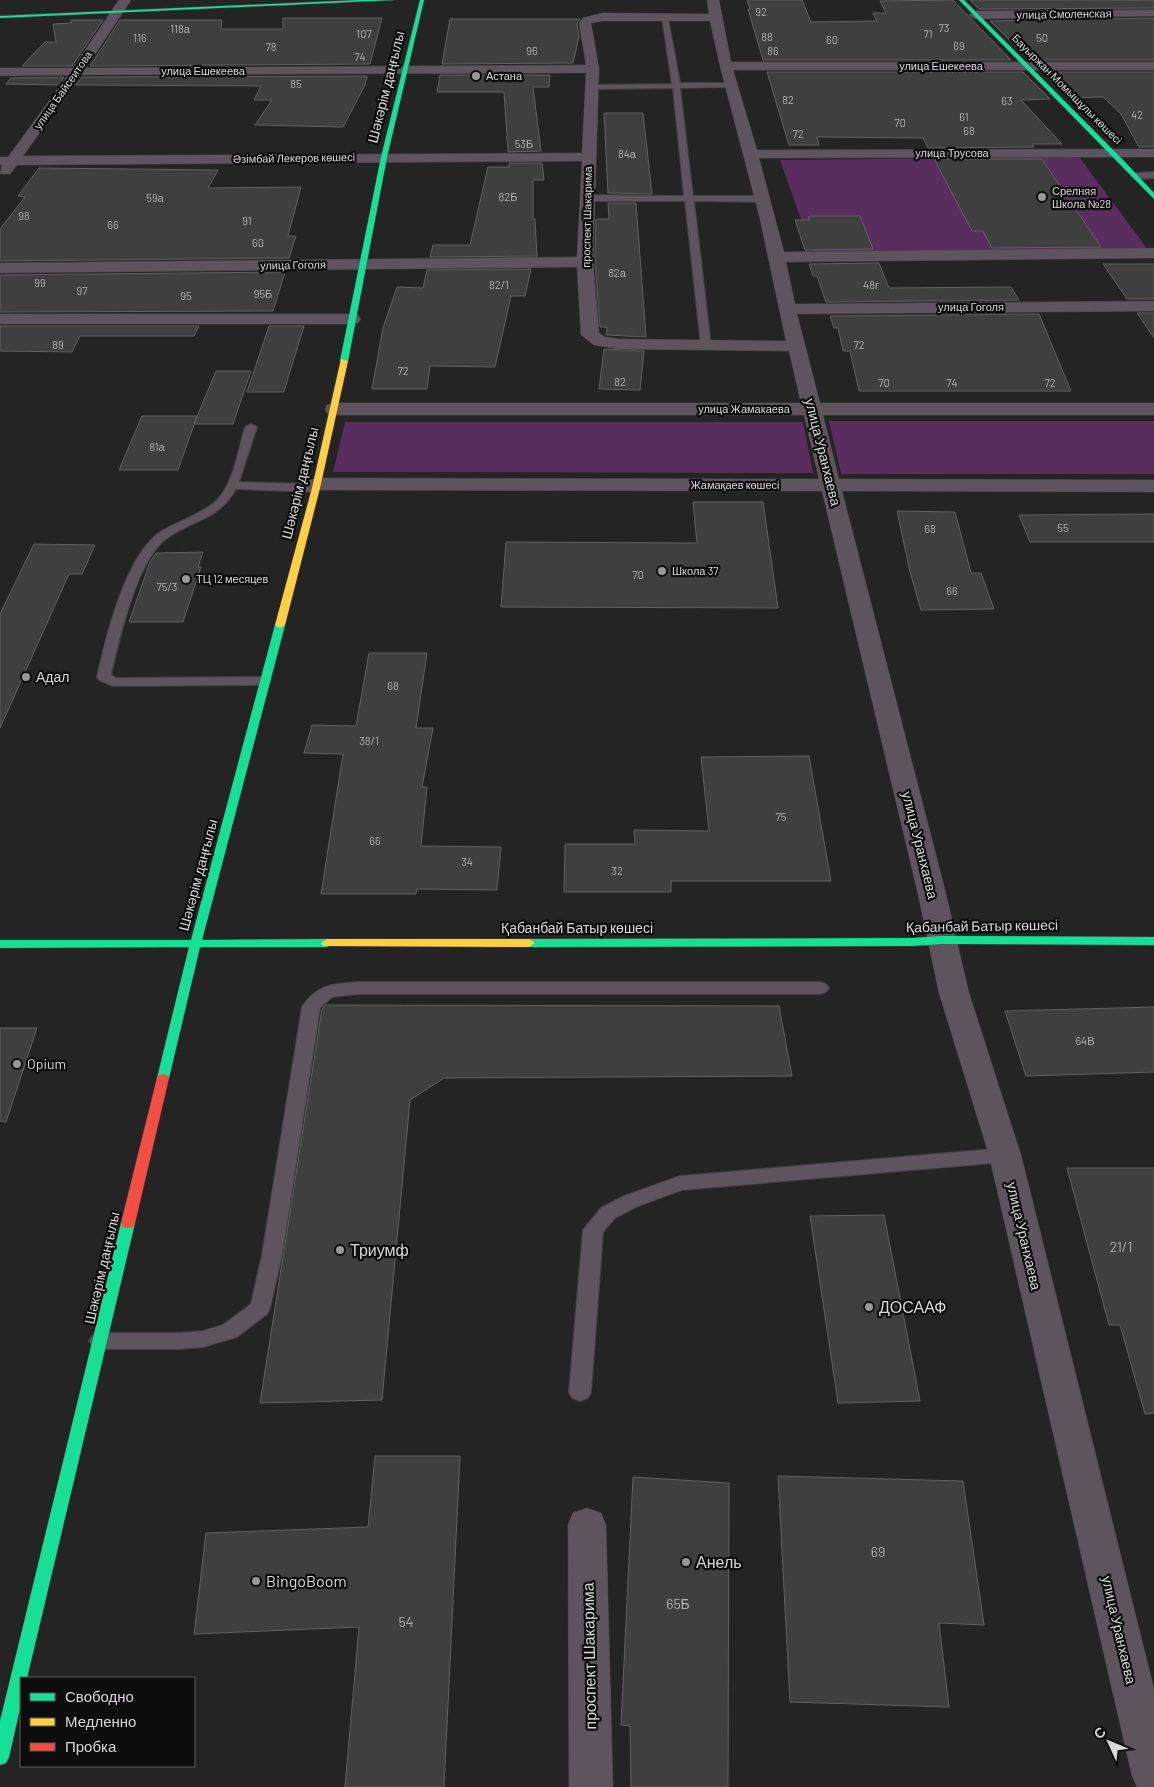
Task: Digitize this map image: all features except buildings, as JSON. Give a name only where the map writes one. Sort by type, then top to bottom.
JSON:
[{"type":"main road","points":[[0,17],[392,0]]},
{"type":"main road","name":"Шәкәрім даңғылы","points":[[0,1757],[195,945],[316,486],[334,409],[384,157],[422,0]]},
{"type":"main road","name":"Бауыржан Момышұлы көшесі","points":[[961,0],[1153,195]]},
{"type":"main road","name":"Қабанбай Батыр көшесі","points":[[0,944],[195,945],[1154,940]]},
{"type":"street","name":"улица Байсеитова","points":[[0,178],[6,161],[77,72],[125,0]]},
{"type":"street","name":"проспект Шакарима","points":[[714,9],[665,18],[602,17],[587,20],[585,23],[594,69],[588,157],[585,262],[590,335],[600,341],[619,344],[797,346]]},
{"type":"street","name":"улица Уранхаева","points":[[714,9],[729,76],[778,257],[787,309],[954,993],[1005,1155],[1154,1776]]},
{"type":"street","name":"улица Смоленская","points":[[975,14],[1154,12]]},
{"type":"street","name":"улица Ешекеева","points":[[729,76],[1027,66],[1154,66]]},
{"type":"street","name":"улица Ешекеева","points":[[0,72],[594,69]]},
{"type":"street","name":"улица Трусова","points":[[751,154],[1154,154]]},
{"type":"street","name":"Әзімбай Лекеров көшесі","points":[[6,161],[588,157]]},
{"type":"street","points":[[778,257],[1154,253]]},
{"type":"street","name":"улица Гоголя","points":[[0,268],[585,262]]},
{"type":"street","name":"улица Гоголя","points":[[787,309],[1154,306]]},
{"type":"street","points":[[0,319],[352,318]]},
{"type":"street","name":"улица Жамакаева","points":[[334,409],[1154,410]]},
{"type":"street","name":"Жамақаев көшесі","points":[[316,486],[1154,486]]},
{"type":"street","name":"проспект Шакарима","points":[[587,1525],[591,1787]]},
{"type":"lane","points":[[665,18],[676,85],[706,346]]},
{"type":"lane","points":[[593,87],[637,88],[676,85],[729,76]]},
{"type":"lane","points":[[1135,176],[1154,175]]},
{"type":"lane","points":[[587,198],[763,199]]},
{"type":"lane","points":[[251,427],[232,485],[220,503],[196,519],[163,534],[152,545],[127,598],[104,677],[113,682],[264,681]]},
{"type":"lane","points":[[232,485],[316,486]]},
{"type":"lane","points":[[100,1341],[178,1341],[203,1339],[230,1331],[260,1308],[272,1255],[311,1007],[317,997],[325,992],[368,988],[820,988]]},
{"type":"lane","points":[[580,1392],[592,1230],[608,1213],[631,1201],[680,1183],[1005,1155]]},
{"type":"shaded area","points":[[1079,157],[1149,251],[814,255],[780,160]]},
{"type":"shaded area","points":[[829,421],[1154,421],[1154,474],[841,474]]},
{"type":"shaded area","points":[[345,422],[803,422],[813,473],[333,472]]},
{"type":"traffic: fast","points":[[0,17],[392,0]]},
{"type":"traffic: fast","points":[[344,361],[384,157],[422,0]]},
{"type":"traffic: fast","points":[[961,0],[1124,164],[1154,197]]},
{"type":"traffic: fast","points":[[163,1078],[195,945],[280,625]]},
{"type":"traffic: fast","points":[[529,943],[912,942],[942,940],[1154,941]]},
{"type":"traffic: fast","points":[[0,944],[327,943]]},
{"type":"traffic: fast","points":[[0,1757],[128,1223]]},
{"type":"traffic: slow","points":[[280,625],[316,488],[344,361]]},
{"type":"traffic: slow","points":[[327,943],[529,943]]},
{"type":"traffic: jam","points":[[128,1223],[163,1078]]},
{"type":"place","name":"Астана","points":[[476,76]]},
{"type":"place","name":"Срелняя Школа №28","points":[[1042,197]]},
{"type":"place","name":"Школа 37","points":[[662,571]]},
{"type":"place","name":"ТЦ 12 месяцев","points":[[186,579]]},
{"type":"place","name":"Адал","points":[[26,677]]},
{"type":"place","name":"Opium","points":[[17,1064]]},
{"type":"place","name":"Триумф","points":[[340,1250]]},
{"type":"place","name":"ДОСААФ","points":[[869,1307]]},
{"type":"place","name":"Анель","points":[[686,1562]]},
{"type":"place","name":"BingoBoom","points":[[256,1581]]}]
